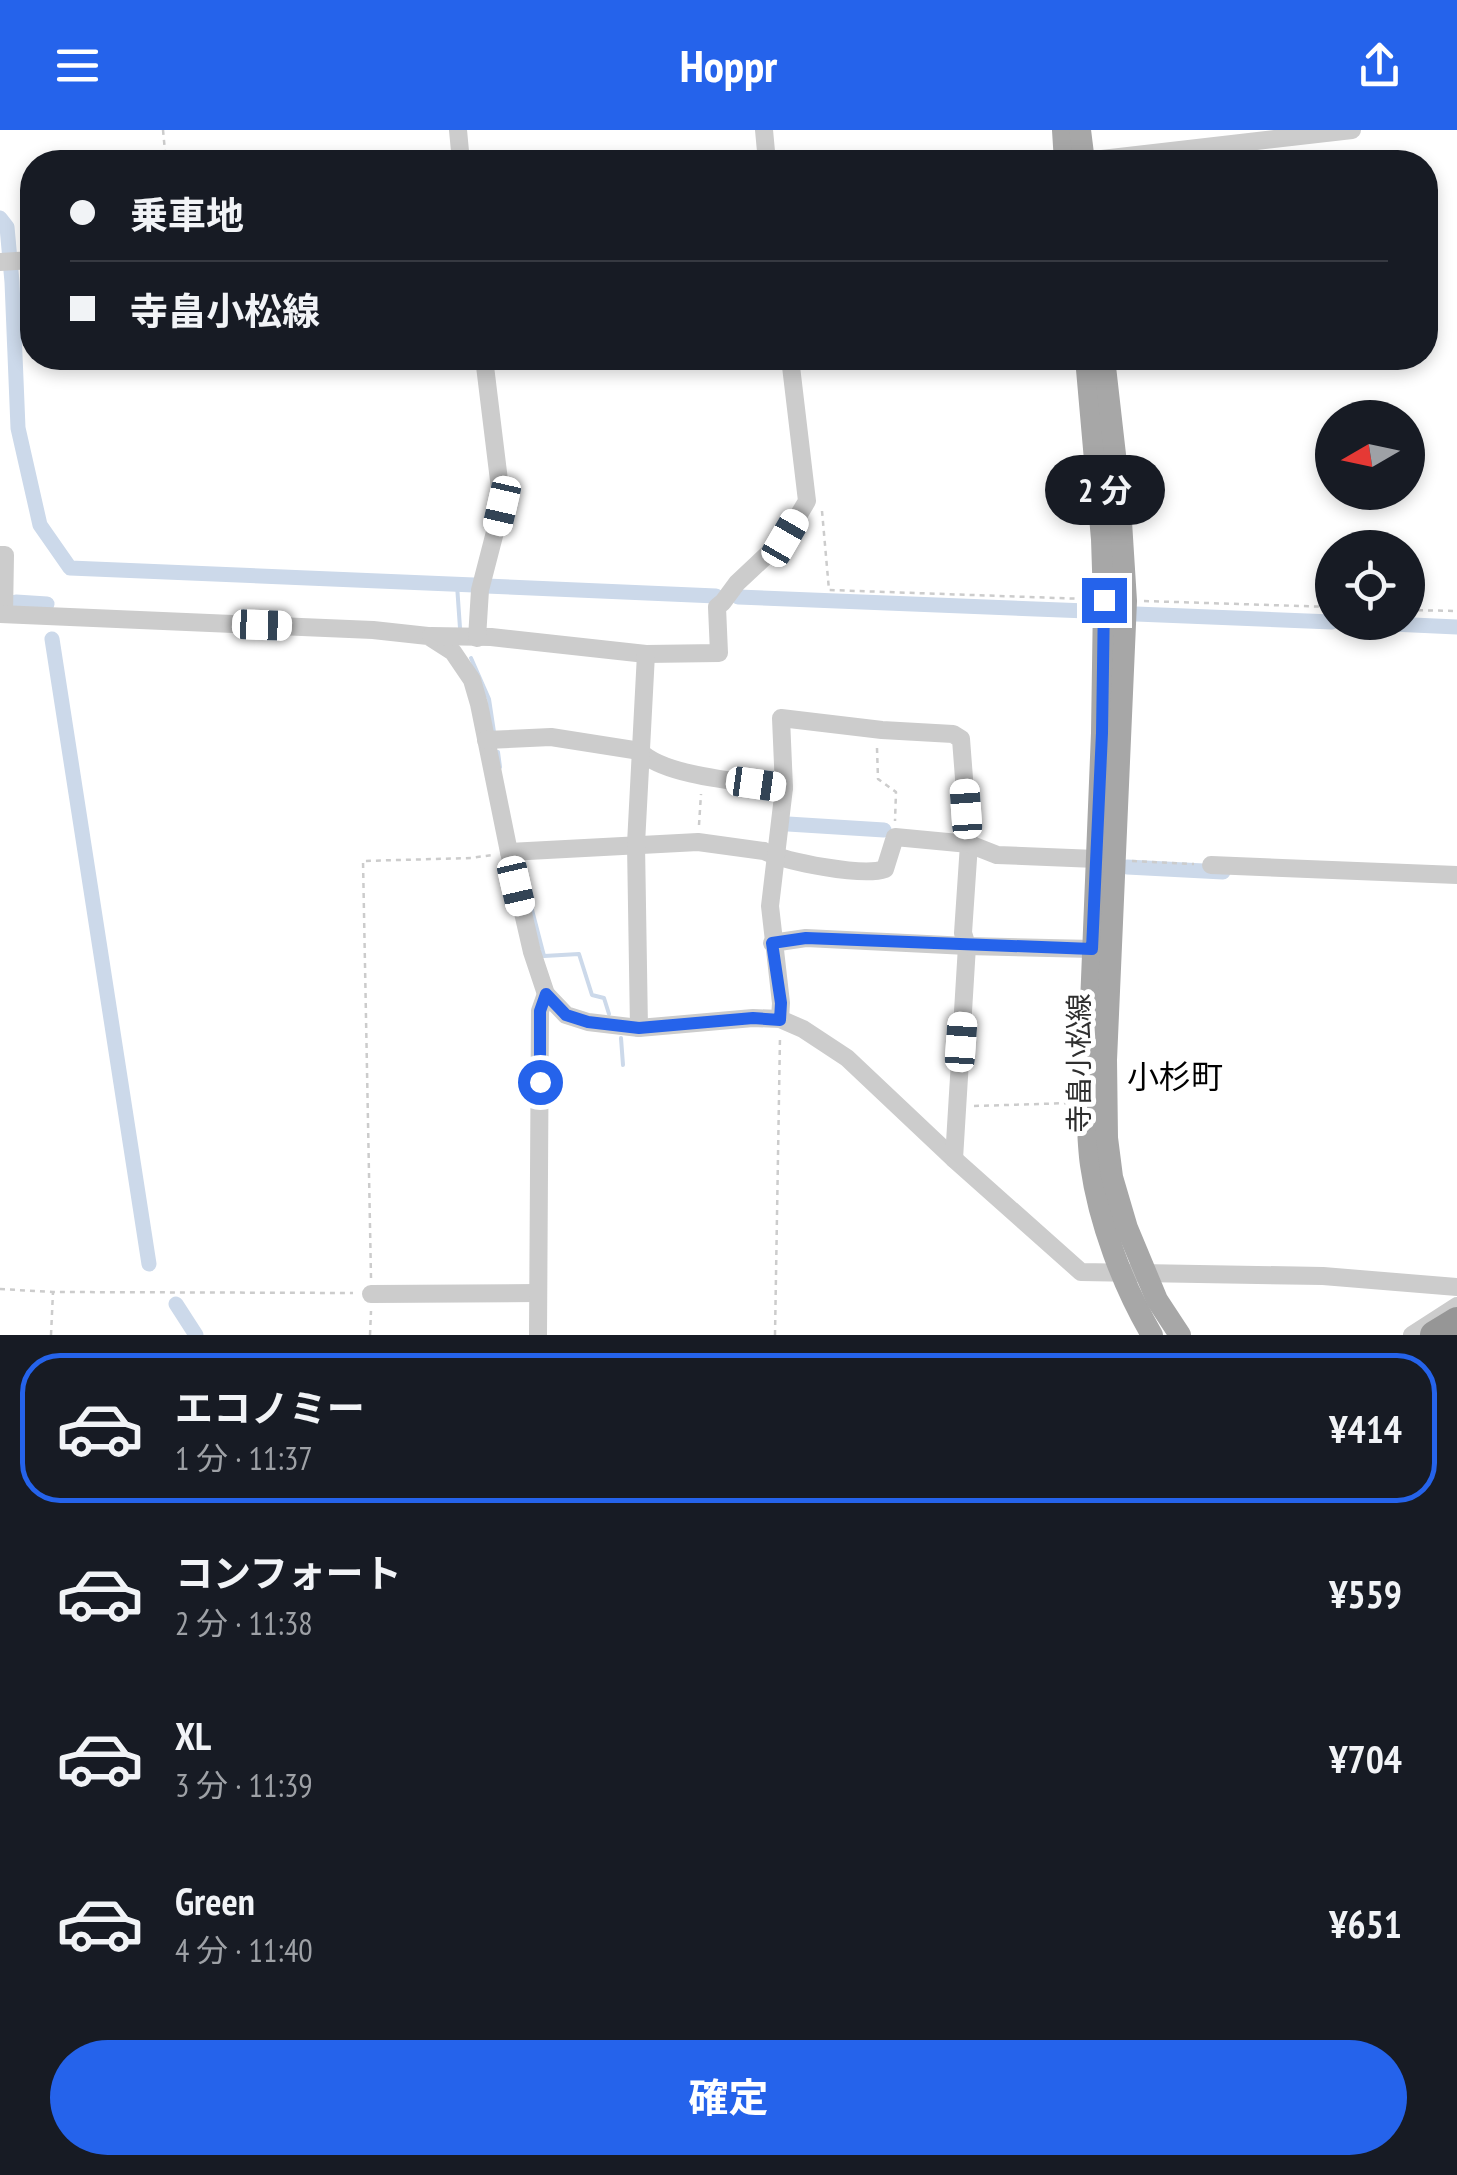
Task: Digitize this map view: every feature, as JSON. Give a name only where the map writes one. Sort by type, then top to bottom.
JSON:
[{"type":"highway","points":[[1434,1335],[1457,1321]]},
{"type":"main road","name":"寺畠小松線","points":[[1087,370],[1102,539],[1115,600]]},
{"type":"main road","name":"寺畠小松線","points":[[1105,370],[1118,490],[1104,860],[1107,1138],[1121,1211],[1158,1300],[1180,1335]]},
{"type":"main road","name":"寺畠小松線","points":[[1104,860],[1092,949],[1088,1102],[1092,1167],[1121,1274],[1152,1335]]},
{"type":"street","points":[[1183,150],[1352,130]]},
{"type":"street","points":[[477,638],[480,590],[502,506],[485,370]]},
{"type":"street","points":[[0,555],[6,555],[2,614],[491,637],[646,654],[719,653],[717,606],[785,538],[807,501],[791,370]]},
{"type":"street","points":[[428,636],[454,652],[472,680],[532,952],[546,994],[566,1015],[588,1022],[639,1028],[753,1018],[780,1020],[803,1028],[846,1058],[1082,1272],[1323,1276],[1457,1287]]},
{"type":"street","points":[[639,1028],[636,844],[646,654]]},
{"type":"street","points":[[780,1020],[770,906],[784,788],[781,718],[877,730],[953,734],[961,738],[969,844],[954,1158]]},
{"type":"street","points":[[486,740],[551,737],[640,751],[648,759],[694,775],[784,788]]},
{"type":"street","points":[[509,852],[698,842],[874,873],[885,869],[894,837],[969,844],[998,856],[1104,860]]},
{"type":"street","points":[[1211,865],[1457,874]]},
{"type":"street","points":[[772,943],[806,938],[1092,949]]},
{"type":"street","points":[[538,1335],[540,1011],[546,994]]},
{"type":"street","points":[[371,1294],[538,1293]]},
{"type":"street","points":[[1412,1335],[1457,1306]]},
{"type":"path","points":[[807,501],[822,510],[829,590],[1315,608]]},
{"type":"path","points":[[1425,610],[1457,611]]},
{"type":"path","points":[[877,730],[878,779],[896,792],[894,837]]},
{"type":"path","points":[[698,842],[702,776]]},
{"type":"path","points":[[370,1335],[363,861],[471,858],[509,852]]},
{"type":"path","points":[[1104,860],[1211,865]]},
{"type":"path","points":[[776,1335],[780,1020]]},
{"type":"path","points":[[958,1107],[1088,1102]]},
{"type":"path","points":[[0,1289],[371,1294]]},
{"type":"path","points":[[51,1335],[53,1292]]},
{"type":"waterway","points":[[0,218],[7,227],[12,282],[18,428],[40,525],[70,568],[474,585]]},
{"type":"waterway","points":[[457,585],[460,628]]},
{"type":"waterway","points":[[486,586],[716,596]]},
{"type":"waterway","points":[[738,597],[1087,611]]},
{"type":"waterway","points":[[16,602],[47,604]]},
{"type":"waterway","points":[[1136,614],[1315,621]]},
{"type":"waterway","points":[[1425,626],[1457,627]]},
{"type":"waterway","points":[[52,639],[149,1264]]},
{"type":"waterway","points":[[471,658],[489,699],[494,732]]},
{"type":"waterway","points":[[498,752],[500,767]]},
{"type":"waterway","points":[[788,824],[884,830]]},
{"type":"waterway","points":[[1127,867],[1223,872]]},
{"type":"waterway","points":[[524,879],[544,956],[579,954],[592,995],[604,998],[609,1014]]},
{"type":"waterway","points":[[621,1038],[623,1065]]},
{"type":"waterway","points":[[176,1304],[196,1335]]},
{"type":"district","name":"小杉町","points":[[1175,1076]]},
{"type":"route","points":[[540,1082],[540,1011],[546,994],[566,1015],[588,1022],[639,1028],[753,1018],[780,1020],[772,943],[806,938],[1092,949],[1104,600]]}]
